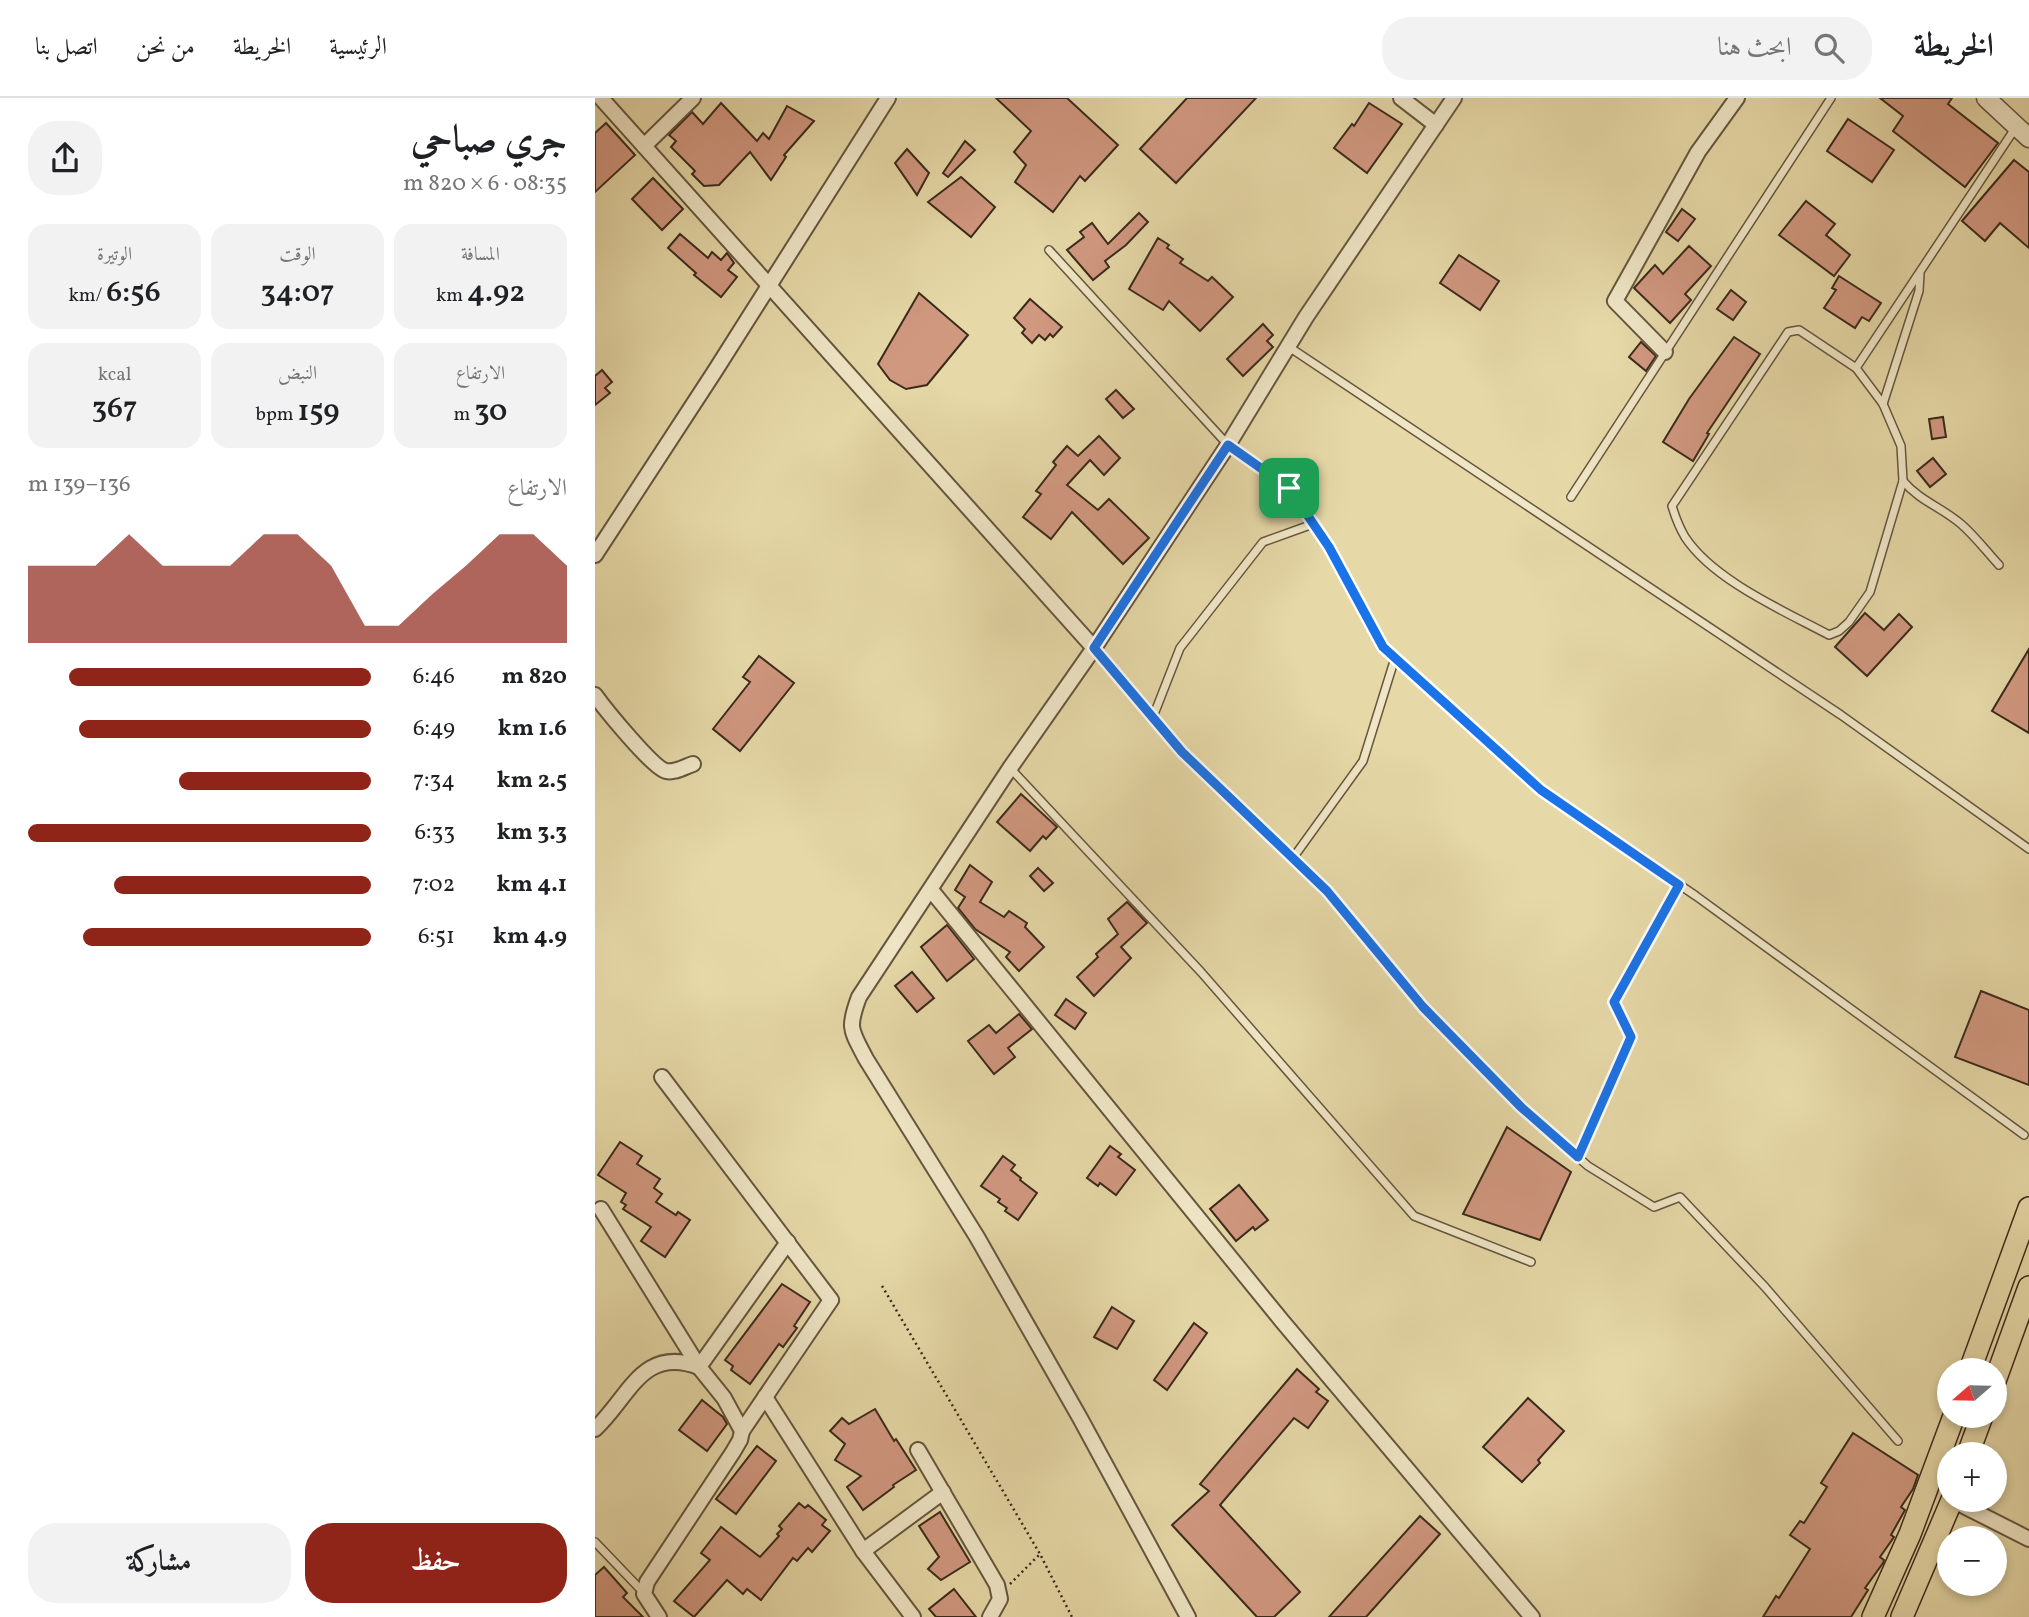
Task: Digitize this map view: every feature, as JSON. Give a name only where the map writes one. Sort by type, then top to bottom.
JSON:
[{"type":"main road","points":[[1975,1358],[2029,1208]]},
{"type":"main road","points":[[2003,1358],[2029,1287]]},
{"type":"main road","points":[[1873,1617],[1910,1534],[1950,1428]]},
{"type":"main road","points":[[1902,1617],[1947,1512]]},
{"type":"street","points":[[601,98],[1094,648]]},
{"type":"street","points":[[644,146],[693,98]]},
{"type":"street","points":[[595,555],[888,98]]},
{"type":"street","points":[[1401,98],[1436,125]]},
{"type":"street","points":[[1188,1617],[1080,1418],[977,1237],[866,1059],[850,1025],[859,997],[1010,768],[1094,648],[1228,445],[1288,346],[1454,98]]},
{"type":"street","points":[[1665,352],[1615,301],[1698,152],[1737,98]]},
{"type":"street","points":[[1986,98],[2022,132]]},
{"type":"street","points":[[595,695],[658,768],[673,771],[692,764]]},
{"type":"street","points":[[931,890],[1282,1321],[1532,1617]]},
{"type":"street","points":[[659,1617],[644,1594],[647,1582],[733,1452],[742,1430],[831,1300],[662,1077]]},
{"type":"street","points":[[601,1209],[699,1367],[724,1398],[742,1430]]},
{"type":"street","points":[[699,1367],[788,1242]]},
{"type":"street","points":[[595,1429],[609,1416],[639,1375],[648,1368],[677,1362],[699,1367]]},
{"type":"street","points":[[765,1397],[863,1551],[913,1617]]},
{"type":"street","points":[[918,1450],[1000,1592],[999,1602],[990,1617]]},
{"type":"street","points":[[863,1551],[943,1492]]},
{"type":"street","points":[[1976,1512],[2029,1539]]},
{"type":"lane","points":[[1571,497],[1831,98]]},
{"type":"lane","points":[[1856,368],[1920,273],[2022,132]]},
{"type":"lane","points":[[1049,250],[1228,445],[1289,488],[1329,547],[1383,647],[1395,658],[1541,790],[1679,885],[2024,1135]]},
{"type":"lane","points":[[1883,404],[1919,291],[1920,273]]},
{"type":"lane","points":[[1799,330],[1856,368],[1883,404],[1901,446],[1903,481],[1870,592],[1849,622],[1829,635],[1750,593],[1721,572],[1685,538],[1672,506],[1788,332],[1799,330]]},
{"type":"lane","points":[[1288,346],[1841,715],[2029,849]]},
{"type":"lane","points":[[1903,481],[1914,495],[1941,509],[1962,525],[1999,565]]},
{"type":"lane","points":[[1153,717],[1180,648],[1263,542],[1313,524]]},
{"type":"lane","points":[[1094,648],[1182,752],[1327,891],[1423,1007],[1521,1107],[1578,1157],[1654,1207],[1680,1197],[1765,1287],[1898,1441]]},
{"type":"lane","points":[[1293,858],[1363,761],[1395,658]]},
{"type":"lane","points":[[1010,768],[1201,972],[1414,1216],[1531,1262]]},
{"type":"lane","points":[[1578,1157],[1631,1037],[1614,1002],[1679,885]]},
{"type":"lane","points":[[595,1542],[644,1594]]},
{"type":"path","points":[[882,1286],[1040,1554],[1072,1617]]},
{"type":"path","points":[[1000,1592],[1040,1554]]},
{"type":"building","points":[[996,98],[1067,98],[1118,145],[1085,181],[1080,176],[1053,212],[1015,182],[1026,165],[1014,152],[1031,131]]},
{"type":"building","points":[[1187,98],[1256,98],[1176,183],[1140,149]]},
{"type":"building","points":[[1880,98],[1952,98],[1948,104],[1998,143],[1965,187],[1893,131],[1903,116]]},
{"type":"building","points":[[721,103],[757,141],[763,133],[769,139],[787,106],[814,121],[784,155],[786,157],[771,180],[750,152],[719,185],[704,186],[692,174],[695,171],[671,147],[676,141],[669,135],[692,112],[703,124]]},
{"type":"building","points":[[1369,103],[1402,124],[1367,173],[1334,148],[1352,124],[1354,126]]},
{"type":"building","points":[[1848,119],[1894,150],[1872,182],[1827,151]]},
{"type":"building","points":[[606,123],[635,155],[595,192],[595,133]]},
{"type":"building","points":[[965,141],[975,150],[948,177],[943,173]]},
{"type":"building","points":[[907,149],[929,173],[917,195],[895,163]]},
{"type":"building","points":[[2014,160],[2029,172],[2029,248],[2000,223],[1985,241],[1962,221]]},
{"type":"building","points":[[961,177],[995,207],[971,237],[928,202]]},
{"type":"building","points":[[653,178],[683,209],[662,230],[632,199]]},
{"type":"building","points":[[1806,201],[1835,224],[1826,235],[1850,255],[1834,276],[1779,235]]},
{"type":"building","points":[[1682,209],[1695,219],[1678,241],[1666,232]]},
{"type":"building","points":[[1139,213],[1148,222],[1126,245],[1105,261],[1109,267],[1093,280],[1067,250],[1084,237],[1080,232],[1092,223],[1108,244]]},
{"type":"building","points":[[680,234],[708,258],[712,252],[721,260],[727,253],[734,263],[728,270],[737,277],[721,297],[694,275],[696,273],[668,248]]},
{"type":"building","points":[[1158,238],[1183,259],[1180,263],[1208,281],[1212,277],[1233,297],[1200,331],[1169,301],[1163,310],[1129,289]]},
{"type":"building","points":[[1689,246],[1711,266],[1685,294],[1691,300],[1670,323],[1634,288],[1655,265],[1663,274]]},
{"type":"building","points":[[1459,255],[1499,281],[1480,310],[1440,283]]},
{"type":"building","points":[[1839,276],[1881,303],[1869,321],[1862,317],[1855,328],[1824,308],[1836,290],[1832,288]]},
{"type":"building","points":[[1731,290],[1746,302],[1733,320],[1717,309]]},
{"type":"building","points":[[919,293],[968,335],[927,385],[906,389],[890,380],[878,364]]},
{"type":"building","points":[[1030,299],[1062,327],[1053,337],[1050,334],[1045,340],[1039,335],[1032,343],[1022,333],[1025,329],[1014,318]]},
{"type":"building","points":[[1263,324],[1273,335],[1267,341],[1273,347],[1243,376],[1227,359]]},
{"type":"building","points":[[1734,337],[1760,354],[1707,433],[1709,434],[1693,461],[1663,442],[1689,399]]},
{"type":"building","points":[[1641,342],[1656,356],[1646,371],[1629,357]]},
{"type":"building","points":[[602,370],[612,382],[605,388],[610,393],[595,405],[595,376]]},
{"type":"building","points":[[1116,390],[1134,409],[1123,418],[1106,399]]},
{"type":"building","points":[[1943,417],[1946,437],[1932,439],[1929,419]]},
{"type":"building","points":[[1099,436],[1120,458],[1104,475],[1090,460],[1067,485],[1098,510],[1109,499],[1149,538],[1123,564],[1072,512],[1051,539],[1023,517],[1041,494],[1036,491],[1056,465],[1053,462],[1067,446],[1078,456]]},
{"type":"building","points":[[1933,458],[1946,474],[1930,487],[1917,471]]},
{"type":"building","points":[[1865,613],[1884,630],[1899,614],[1912,627],[1867,676],[1835,647]]},
{"type":"building","points":[[2029,649],[2029,733],[1992,711]]},
{"type":"building","points":[[759,656],[794,683],[740,751],[713,729],[750,682],[743,677]]},
{"type":"building","points":[[1021,794],[1057,827],[1046,839],[1043,836],[1030,851],[997,822]]},
{"type":"building","points":[[970,865],[992,882],[980,902],[1004,917],[1009,911],[1027,923],[1025,927],[1044,947],[1019,971],[1006,957],[1010,952],[975,929],[958,908],[965,897],[955,890]]},
{"type":"building","points":[[1038,868],[1053,883],[1044,891],[1030,876]]},
{"type":"building","points":[[1127,902],[1147,923],[1121,947],[1131,958],[1094,996],[1077,977],[1098,957],[1096,954],[1118,934],[1108,919]]},
{"type":"building","points":[[947,925],[974,959],[947,981],[921,947]]},
{"type":"building","points":[[912,972],[934,998],[917,1012],[895,986]]},
{"type":"building","points":[[1981,991],[2029,1010],[2029,1085],[1955,1057]]},
{"type":"building","points":[[1066,999],[1086,1013],[1075,1029],[1055,1015]]},
{"type":"building","points":[[1019,1014],[1032,1029],[1008,1048],[1015,1057],[994,1074],[968,1041],[989,1025],[996,1033]]},
{"type":"building","points":[[1507,1127],[1571,1172],[1540,1240],[1463,1214]]},
{"type":"building","points":[[620,1142],[642,1156],[637,1164],[660,1179],[654,1188],[662,1194],[656,1202],[676,1215],[678,1212],[690,1220],[665,1257],[641,1241],[651,1227],[623,1209],[626,1205],[621,1202],[626,1193],[598,1175]]},
{"type":"building","points":[[1110,1146],[1121,1154],[1118,1157],[1135,1170],[1116,1195],[1100,1183],[1098,1186],[1087,1178]]},
{"type":"building","points":[[1003,1156],[1015,1165],[1011,1170],[1020,1180],[1037,1193],[1018,1220],[1005,1211],[1007,1208],[998,1202],[1000,1199],[981,1186]]},
{"type":"building","points":[[1239,1185],[1268,1220],[1255,1230],[1253,1227],[1236,1241],[1210,1209]]},
{"type":"building","points":[[782,1284],[810,1302],[794,1326],[797,1328],[783,1347],[779,1344],[750,1384],[731,1370],[733,1366],[725,1360]]},
{"type":"building","points":[[1112,1307],[1134,1321],[1117,1349],[1094,1337]]},
{"type":"building","points":[[1194,1323],[1207,1333],[1167,1390],[1154,1380]]},
{"type":"building","points":[[1297,1369],[1319,1389],[1316,1392],[1328,1401],[1308,1428],[1294,1418],[1220,1505],[1300,1592],[1274,1617],[1257,1617],[1172,1525],[1209,1491],[1200,1484]]},
{"type":"building","points":[[1528,1398],[1564,1431],[1522,1482],[1483,1447]]},
{"type":"building","points":[[702,1400],[723,1417],[727,1424],[707,1451],[679,1430]]},
{"type":"building","points":[[875,1409],[916,1470],[863,1510],[847,1487],[861,1476],[835,1460],[845,1444],[830,1431],[842,1418],[849,1424]]},
{"type":"building","points":[[1853,1433],[1918,1475],[1913,1489],[1901,1507],[1905,1510],[1891,1535],[1894,1537],[1880,1557],[1884,1560],[1883,1563],[1865,1588],[1868,1590],[1851,1617],[1763,1617],[1776,1596],[1779,1598],[1810,1549],[1790,1535],[1800,1521],[1804,1523],[1827,1487],[1821,1483]]},
{"type":"building","points":[[757,1446],[776,1461],[736,1514],[716,1499]]},
{"type":"building","points":[[799,1503],[805,1508],[808,1505],[826,1520],[822,1525],[830,1531],[812,1552],[808,1548],[797,1561],[793,1558],[761,1600],[747,1589],[743,1594],[727,1580],[694,1617],[674,1601],[710,1560],[701,1553],[721,1527],[760,1557],[779,1536],[777,1534],[782,1529],[779,1526]]},
{"type":"building","points":[[940,1512],[970,1562],[941,1580],[928,1569],[939,1557],[919,1526]]},
{"type":"building","points":[[1420,1516],[1440,1534],[1366,1617],[1329,1617]]},
{"type":"building","points":[[604,1567],[627,1593],[623,1597],[643,1617],[595,1617],[595,1575]]},
{"type":"building","points":[[954,1589],[976,1617],[936,1617],[929,1609]]},
{"type":"route","points":[[1228,445],[1289,488],[1329,547],[1383,647],[1541,790],[1679,885],[1614,1002],[1631,1037],[1578,1157],[1521,1107],[1423,1007],[1327,891],[1182,752],[1094,648],[1228,445]]}]
